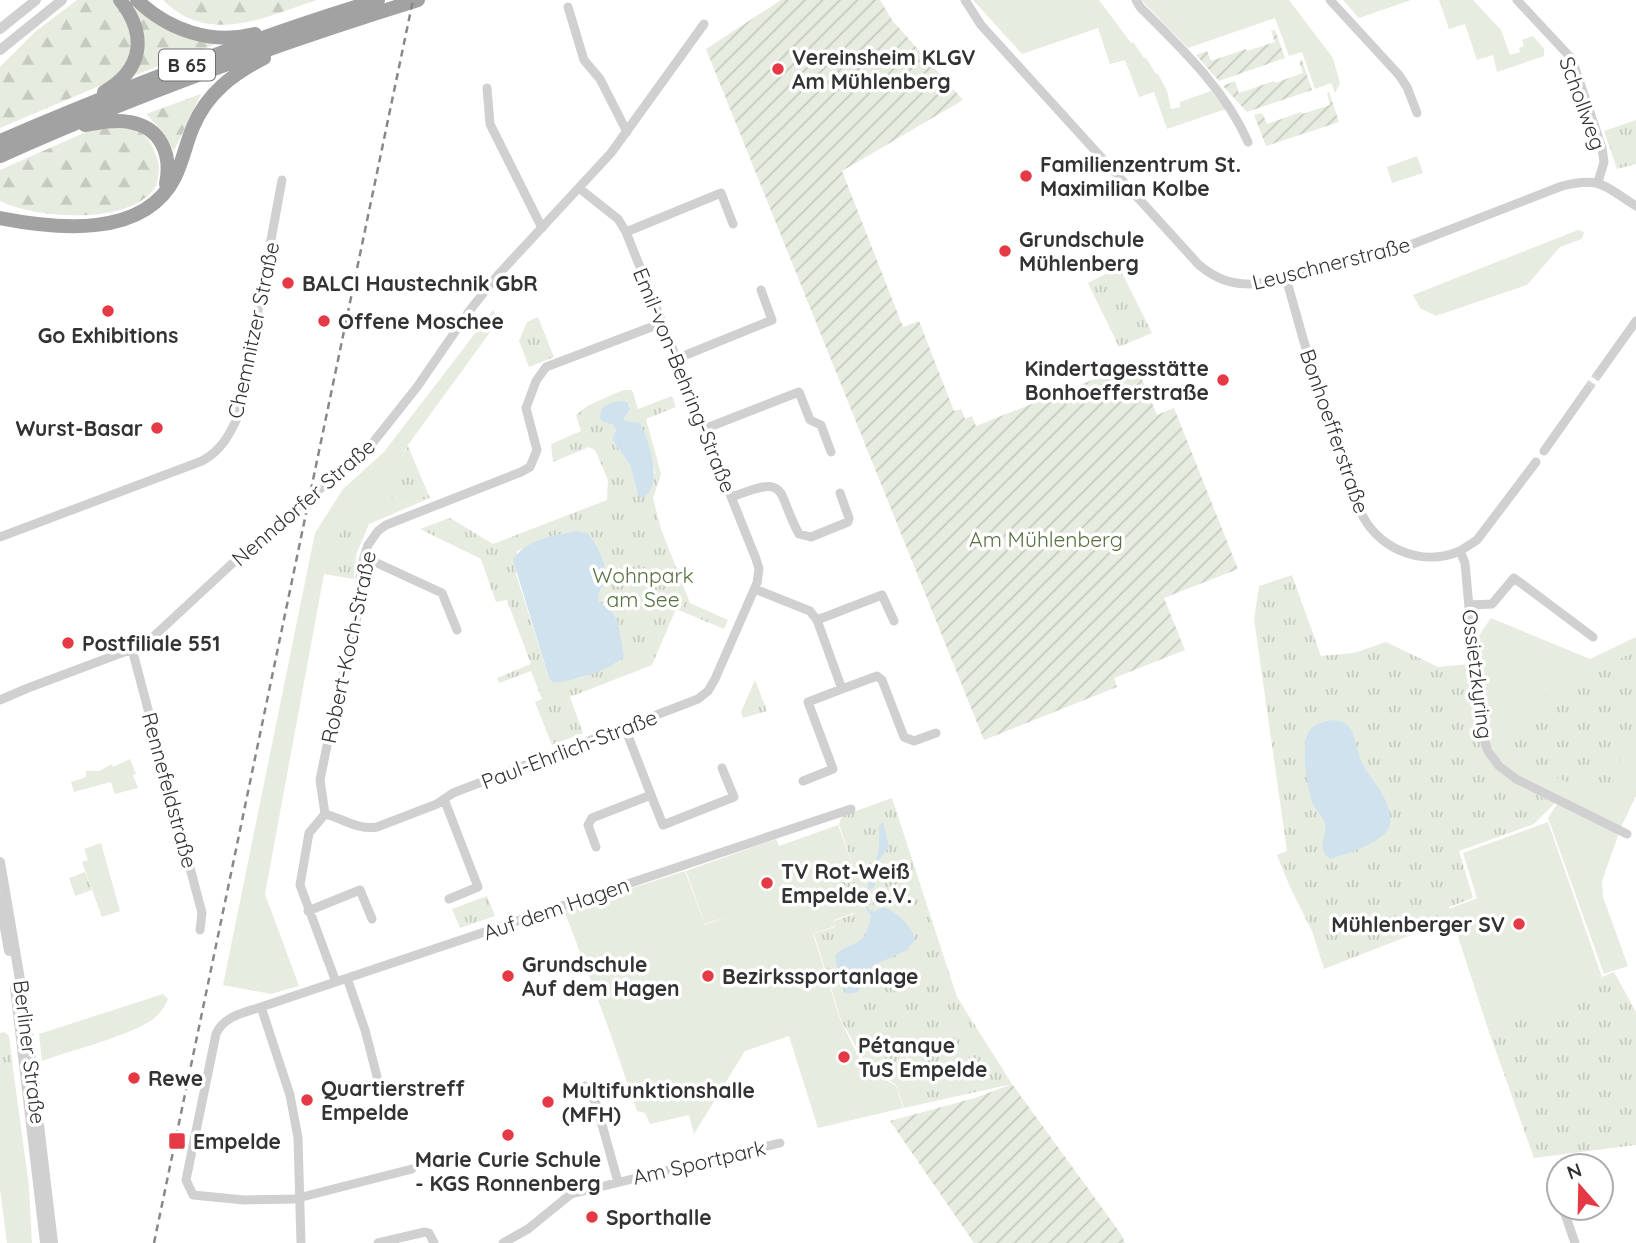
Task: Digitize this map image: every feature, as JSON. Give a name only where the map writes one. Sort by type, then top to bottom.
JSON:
[{"type":"highway","points":[[64,120],[109,89],[132,66],[138,50],[138,35],[134,19],[120,0]]},
{"type":"highway","points":[[137,0],[172,26],[215,37],[245,37],[310,20]]},
{"type":"highway","name":"B 65","points":[[0,156],[64,120],[167,72],[310,20],[378,0]]},
{"type":"highway","name":"B 65","points":[[0,141],[418,0]]},
{"type":"highway","points":[[1,218],[39,225],[89,226],[124,219],[141,212],[163,195],[175,178],[203,106],[238,71],[302,37]]},
{"type":"highway","points":[[64,120],[128,121],[150,130],[159,138],[168,156],[169,170],[163,195]]},
{"type":"street","points":[[0,29],[36,0]]},
{"type":"street","points":[[0,50],[62,0]]},
{"type":"street","name":"Leuschnerstraße","points":[[965,0],[981,25],[1199,265],[1210,274],[1234,284],[1256,284],[1286,278],[1405,247],[1562,186],[1590,181],[1598,183]]},
{"type":"street","points":[[1136,0],[1233,110],[1248,142]]},
{"type":"street","points":[[1331,0],[1399,75],[1417,113]]},
{"type":"street","name":"Schollweg","points":[[1517,0],[1572,59],[1602,148],[1604,162],[1598,183]]},
{"type":"street","points":[[568,7],[584,60],[600,79],[627,131]]},
{"type":"street","name":"Nenndorfer Straße","points":[[0,700],[132,649],[153,637],[251,546],[367,450],[417,387],[470,310],[497,276],[579,188],[627,131],[704,24]]},
{"type":"street","points":[[487,89],[490,124],[542,228]]},
{"type":"street","name":"Chemnitzer Straße","points":[[0,537],[202,461],[213,455],[228,439],[239,414],[280,204],[282,180]]},
{"type":"street","points":[[1598,183],[1636,206]]},
{"type":"street","name":"Emil-von-Behring-Straße","points":[[579,188],[618,219],[626,232],[663,323],[693,411],[704,429],[756,559],[758,569],[755,589]]},
{"type":"street","points":[[626,232],[721,193],[733,224]]},
{"type":"street","name":"Bonhoefferstraße","points":[[1286,278],[1304,342],[1359,508],[1369,527],[1393,547],[1420,558],[1447,557],[1460,551]]},
{"type":"street","points":[[676,359],[772,320],[761,290]]},
{"type":"street","points":[[1600,373],[1636,321]]},
{"type":"street","name":"Robert-Koch-Straße","points":[[325,814],[320,780],[340,682],[349,661],[361,594],[360,578],[368,545],[386,525],[530,467],[537,450],[526,408],[536,381],[546,367],[663,323]]},
{"type":"street","points":[[1544,451],[1587,390]]},
{"type":"street","points":[[704,429],[799,392],[810,420],[821,425],[831,452]]},
{"type":"street","points":[[1460,551],[1477,540],[1535,462]]},
{"type":"street","points":[[732,498],[761,485],[769,485],[779,490],[799,534],[811,537],[848,522],[840,493]]},
{"type":"street","name":"Ossietzkyring","points":[[1460,551],[1465,564],[1481,730],[1488,751],[1493,759],[1516,779],[1627,834]]},
{"type":"street","points":[[364,557],[442,593],[457,630]]},
{"type":"street","points":[[1469,606],[1492,604],[1514,578],[1593,637]]},
{"type":"street","points":[[755,589],[810,611],[817,620],[842,689]]},
{"type":"street","name":"Paul-Ehrlich-Straße","points":[[325,814],[353,825],[372,828],[437,804],[453,793],[698,699],[708,691],[755,589]]},
{"type":"street","points":[[817,620],[883,595],[894,621]]},
{"type":"street","name":"Rennefeldstraße","points":[[132,649],[202,913],[200,930]]},
{"type":"street","points":[[803,780],[833,769],[808,702],[877,676],[882,680],[904,737],[914,741],[936,733]]},
{"type":"street","points":[[625,728],[663,825],[734,797],[722,768]]},
{"type":"street","points":[[596,847],[588,825],[592,818],[651,795]]},
{"type":"street","points":[[444,799],[478,887],[449,899]]},
{"type":"street","name":"Auf dem Hagen","points":[[300,1197],[262,1201],[207,1198],[193,1195],[186,1180],[216,1034],[220,1024],[227,1019],[852,808]]},
{"type":"street","points":[[325,814],[309,833],[300,878],[301,891],[336,982]]},
{"type":"street","name":"Berliner Straße","points":[[0,862],[45,1243]]},
{"type":"street","points":[[308,911],[360,890],[372,919]]},
{"type":"street","name":"Berliner Straße","points":[[0,899],[26,1015],[53,1243]]},
{"type":"street","points":[[347,978],[365,1030],[381,1092]]},
{"type":"street","points":[[261,1007],[290,1095],[298,1138],[301,1243]]},
{"type":"street","name":"Am Sportpark","points":[[585,1086],[596,1103],[618,1182]]},
{"type":"street","name":"Am Sportpark","points":[[503,1243],[528,1229],[571,1194],[779,1143]]},
{"type":"street","points":[[300,1197],[412,1169]]},
{"type":"street","points":[[1568,1222],[1575,1243]]},
{"type":"street","points":[[378,1243],[425,1232],[429,1233],[435,1243]]},
{"type":"green space","points":[[77,0],[119,0],[137,27],[125,75],[0,128],[0,67],[36,31]]},
{"type":"green space","points":[[163,0],[317,0],[258,20],[218,25],[199,22],[181,14]]},
{"type":"green space","name":"Am Mühlenberg","points":[[781,0],[880,0],[892,20],[963,100],[842,171],[903,327],[919,321],[954,411],[961,409],[965,419],[972,416],[976,426],[1135,363],[1157,415],[1174,408],[1238,569],[1164,598],[1185,650],[1114,678],[1117,687],[984,740],[706,49]]},
{"type":"green space","points":[[973,0],[1099,0],[1158,74],[1167,91],[1171,109],[1180,107],[1180,102],[1211,91],[1226,109],[1167,129],[1154,92],[1139,97],[1125,60],[1110,64],[1098,28],[1022,54]]},
{"type":"green space","points":[[1141,0],[1289,0],[1333,58],[1340,83],[1335,93],[1331,83],[1315,89],[1302,52],[1289,56],[1275,18],[1188,48]]},
{"type":"green space","points":[[1343,0],[1411,0],[1359,18]]},
{"type":"green space","points":[[1439,0],[1473,0],[1501,30],[1510,55],[1520,52],[1519,48],[1524,46],[1522,40],[1533,36],[1544,49],[1544,56],[1497,72],[1493,55],[1477,60],[1465,24],[1449,29]]},
{"type":"green space","points":[[136,7],[218,43],[130,77],[143,33],[134,9]]},
{"type":"green space","points":[[1275,30],[1285,58],[1219,81],[1196,55],[1207,51],[1211,61],[1246,49],[1247,51],[1275,42],[1271,31]]},
{"type":"green space","points":[[1302,60],[1312,90],[1247,112],[1223,86],[1235,81],[1239,93],[1274,81],[1275,83],[1303,73],[1299,61]]},
{"type":"green space","points":[[1329,92],[1339,122],[1266,146],[1254,115],[1262,113],[1267,124],[1301,112],[1302,114],[1330,105]]},
{"type":"green space","points":[[201,94],[174,151],[163,132],[146,114]]},
{"type":"green space","points":[[1636,120],[1636,164],[1617,169],[1604,131]]},
{"type":"green space","points":[[127,126],[146,137],[158,162],[157,184],[144,199],[127,208],[82,215],[36,212],[0,201],[0,170],[88,131]]},
{"type":"green space","points":[[1417,156],[1423,173],[1392,183],[1387,167]]},
{"type":"green space","points":[[1578,230],[1584,232],[1582,239],[1560,247],[1527,285],[1436,316],[1420,308],[1413,295]]},
{"type":"green space","points":[[1119,267],[1152,333],[1119,347],[1088,283]]},
{"type":"green space","points":[[493,310],[499,320],[408,445],[382,493],[404,503],[430,498],[369,524],[351,519],[333,545],[324,574],[265,894],[299,986],[271,994],[223,985],[315,533],[343,489],[384,452]]},
{"type":"green space","points":[[538,317],[554,357],[529,367],[519,341],[527,322]]},
{"type":"green space","name":"Wohnpark am See","points":[[623,390],[632,390],[638,409],[672,396],[676,407],[646,419],[661,474],[653,498],[661,529],[690,603],[728,620],[724,629],[676,609],[652,665],[570,697],[583,733],[552,745],[535,702],[542,699],[531,671],[499,683],[497,678],[531,664],[507,600],[496,602],[481,559],[420,529],[450,518],[493,544],[607,500],[608,480],[595,450],[589,447],[553,462],[551,444],[581,431],[576,415],[587,406]],"holes":[[[627,401],[630,406],[625,421],[648,445],[655,473],[638,495],[630,465],[612,439],[616,430],[612,424]],[[563,533],[587,533],[603,563],[605,581],[599,593],[599,602],[612,612],[617,663],[581,678],[553,683],[549,678],[516,574],[517,551]]]},
{"type":"green space","points":[[408,446],[430,498],[404,503],[381,493]]},
{"type":"green space","points":[[351,518],[369,524],[356,555],[354,579],[324,574],[333,544]]},
{"type":"green space","points":[[1292,575],[1321,656],[1354,653],[1386,642],[1438,667],[1471,664],[1476,725],[1486,754],[1494,767],[1511,781],[1555,803],[1534,824],[1459,851],[1473,898],[1449,907],[1452,919],[1324,969],[1312,931],[1277,855],[1287,851],[1254,619],[1259,586]]},
{"type":"green space","points":[[1491,618],[1590,659],[1636,637],[1636,796],[1621,827],[1602,881],[1603,897],[1628,966],[1604,974],[1548,818],[1561,798],[1512,772],[1498,758],[1487,739],[1478,637]]},
{"type":"green space","points":[[1636,651],[1636,728],[1602,799],[1535,765],[1503,735],[1546,694]]},
{"type":"green space","points":[[755,680],[767,711],[743,718],[741,712]]},
{"type":"green space","points":[[130,759],[138,788],[115,794],[111,782],[74,792],[71,782],[86,777],[86,771],[99,771]]},
{"type":"green space","points":[[892,798],[957,997],[1012,1084],[904,1108],[896,1085],[865,1063],[841,1020],[814,934],[835,927],[834,921],[854,914],[840,874],[854,869],[839,824],[842,816]]},
{"type":"green space","name":"Mühlenberger SV","points":[[1548,822],[1602,977],[1599,991],[1489,1032],[1449,909],[1477,898],[1463,853]]},
{"type":"green space","name":"Bezirkssportanlage","points":[[838,825],[854,869],[840,874],[854,913],[834,920],[835,926],[813,934],[840,1019],[863,1066],[896,1086],[903,1108],[818,1128],[789,1036],[745,1051],[694,1134],[689,1115],[650,1124],[645,1113],[637,1111],[564,910],[685,871],[705,925],[729,916],[705,924],[686,871],[776,839],[779,846]]},
{"type":"green space","points":[[101,843],[120,911],[102,917],[82,862],[88,860],[84,849]]},
{"type":"green space","points":[[85,872],[92,890],[75,896],[69,878]]},
{"type":"green space","points":[[487,896],[495,916],[460,928],[452,909]]},
{"type":"green space","points":[[1614,972],[1636,1012],[1636,1145],[1581,1152],[1545,1152],[1545,1157],[1534,1158],[1489,1032],[1598,991],[1602,977]]},
{"type":"green space","points":[[163,994],[168,999],[163,1008],[155,1018],[141,1026],[114,1038],[42,1061],[39,1034]]},
{"type":"green space","points":[[4,1032],[9,1036],[14,1076],[0,1083],[0,1033]]},
{"type":"green space","points":[[14,1076],[29,1186],[32,1243],[7,1243],[0,1189],[0,1083]]},
{"type":"green space","points":[[1012,1084],[1125,1243],[974,1243],[890,1121],[975,1098]]},
{"type":"water","points":[[617,401],[628,402],[630,409],[625,421],[640,423],[651,451],[653,484],[642,498],[638,495],[630,465],[612,439],[616,430],[612,424],[603,422],[600,418],[604,407]]},
{"type":"water","points":[[577,531],[588,533],[603,562],[606,575],[599,602],[612,612],[618,622],[624,657],[610,667],[591,674],[553,683],[549,678],[513,560],[532,543],[550,536]]},
{"type":"water","points":[[1331,720],[1344,723],[1350,728],[1363,765],[1387,804],[1390,821],[1388,829],[1378,839],[1330,859],[1323,850],[1325,823],[1311,797],[1305,743],[1311,729]]},
{"type":"water","points":[[883,822],[889,847],[877,865],[875,886],[865,893],[864,901],[870,910],[883,907],[898,916],[911,930],[915,940],[907,950],[872,966],[858,992],[846,994],[835,956],[861,939],[869,927],[871,916],[864,905],[863,896],[871,879],[879,849],[879,827]]},
{"type":"tunnel","points":[[1587,390],[1599,373]]},
{"type":"railway","points":[[154,1243],[413,0]]},
{"type":"place","name":"Vereinsheim KLGV Am Mühlenberg","points":[[778,69]]},
{"type":"place","name":"Familienzentrum St. Maximilian Kolbe","points":[[1026,176]]},
{"type":"place","name":"Grundschule Mühlenberg","points":[[1005,251]]},
{"type":"place","name":"BALCI Haustechnik GbR","points":[[288,283]]},
{"type":"place","name":"Go Exhibitions","points":[[108,311]]},
{"type":"place","name":"Offene Moschee","points":[[324,321]]},
{"type":"place","name":"Kindertagesstätte Bonhoefferstraße","points":[[1223,380]]},
{"type":"place","name":"Wurst-Basar","points":[[157,428]]},
{"type":"place","name":"Postfiliale 551","points":[[68,643]]},
{"type":"place","name":"TV Rot-Weiß Empelde e.V.","points":[[767,883]]},
{"type":"place","name":"Mühlenberger SV","points":[[1519,924]]},
{"type":"place","name":"Grundschule Auf dem Hagen","points":[[508,976]]},
{"type":"place","name":"Bezirkssportanlage","points":[[708,976]]},
{"type":"place","name":"Pétanque TuS Empelde","points":[[844,1057]]},
{"type":"place","name":"Rewe","points":[[134,1078]]},
{"type":"place","name":"Quartierstreff Empelde","points":[[307,1100]]},
{"type":"place","name":"Multifunktionshalle (MFH)","points":[[548,1102]]},
{"type":"place","name":"Marie Curie Schule - KGS Ronnenberg","points":[[508,1135]]},
{"type":"place","name":"Empelde","points":[[177,1141]]},
{"type":"place","name":"Sporthalle","points":[[592,1217]]}]
